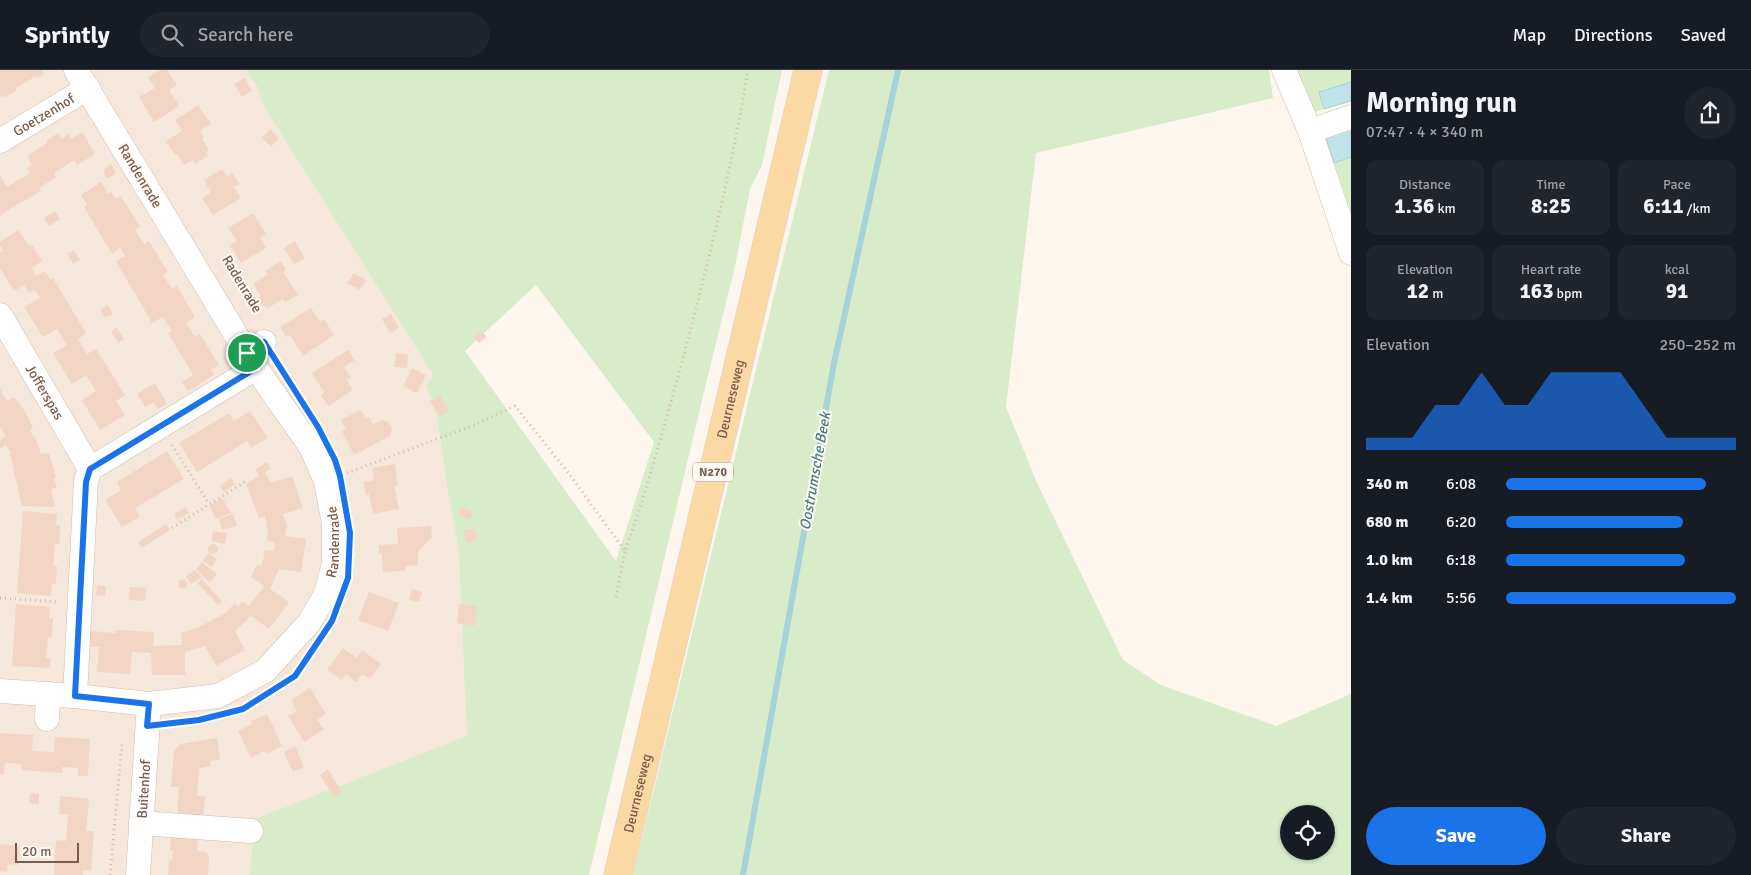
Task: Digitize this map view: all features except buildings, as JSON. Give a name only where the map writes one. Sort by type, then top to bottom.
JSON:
[{"type":"main road","name":"Deurneseweg","points":[[618,875],[808,70]]},
{"type":"street","points":[[1284,70],[1310,131],[1351,253]]},
{"type":"street","name":"Randenrade","points":[[0,691],[75,696],[149,704],[218,696],[265,671],[309,622],[326,594],[334,562],[334,524],[326,482],[311,447],[110,108],[82,79]]},
{"type":"street","name":"Goetzenhof","points":[[0,141],[82,79]]},
{"type":"street","points":[[1310,131],[1351,117]]},
{"type":"street","name":"Jofferspas","points":[[0,315],[90,469]]},
{"type":"street","points":[[75,696],[86,482],[90,469],[161,426],[256,354]]},
{"type":"street","points":[[47,718],[48,694]]},
{"type":"street","name":"Buitenhof","points":[[138,875],[149,704]]},
{"type":"street","points":[[141,823],[251,831]]},
{"type":"path","points":[[616,597],[625,551],[634,528],[669,408],[712,248],[748,70]]},
{"type":"path","points":[[326,482],[474,425],[515,406],[570,475],[625,551]]},
{"type":"path","points":[[161,426],[209,504]]},
{"type":"path","points":[[172,528],[246,481]]},
{"type":"path","points":[[0,598],[80,603]]},
{"type":"path","points":[[288,680],[295,676],[306,660]]},
{"type":"path","name":"Buitenhof","points":[[110,875],[122,743]]},
{"type":"shaded area","points":[[0,70],[389,70],[491,735],[269,875],[0,875]]},
{"type":"green space","points":[[246,70],[782,70],[762,165],[750,189],[735,266],[589,875],[250,875],[255,819],[467,736],[459,552],[437,415],[426,385],[434,376],[263,105],[257,86]],"holes":[[[536,285],[654,442],[616,561],[465,351]]]},
{"type":"green space","points":[[829,70],[1269,70],[1273,98],[1036,153],[1006,407],[1037,483],[1123,660],[1161,685],[1276,726],[1351,694],[1351,875],[633,875]]},
{"type":"green space","points":[[1289,70],[1351,70],[1351,82],[1319,92],[1324,109],[1308,114]]},
{"type":"green space","points":[[1351,157],[1351,212],[1334,163]]},
{"type":"water","points":[[1351,82],[1351,101],[1324,109],[1319,92]]},
{"type":"water","points":[[1351,127],[1351,157],[1334,163],[1325,135]]},
{"type":"waterway","name":"Oostrumsche Beek","points":[[743,875],[834,363],[898,70]]},
{"type":"route","points":[[264,342],[318,427],[335,460],[340,476],[350,533],[348,578],[332,621],[295,676],[243,709],[199,720],[147,726],[149,704],[75,696],[86,482],[90,469],[256,368],[247,353],[264,342]]}]
